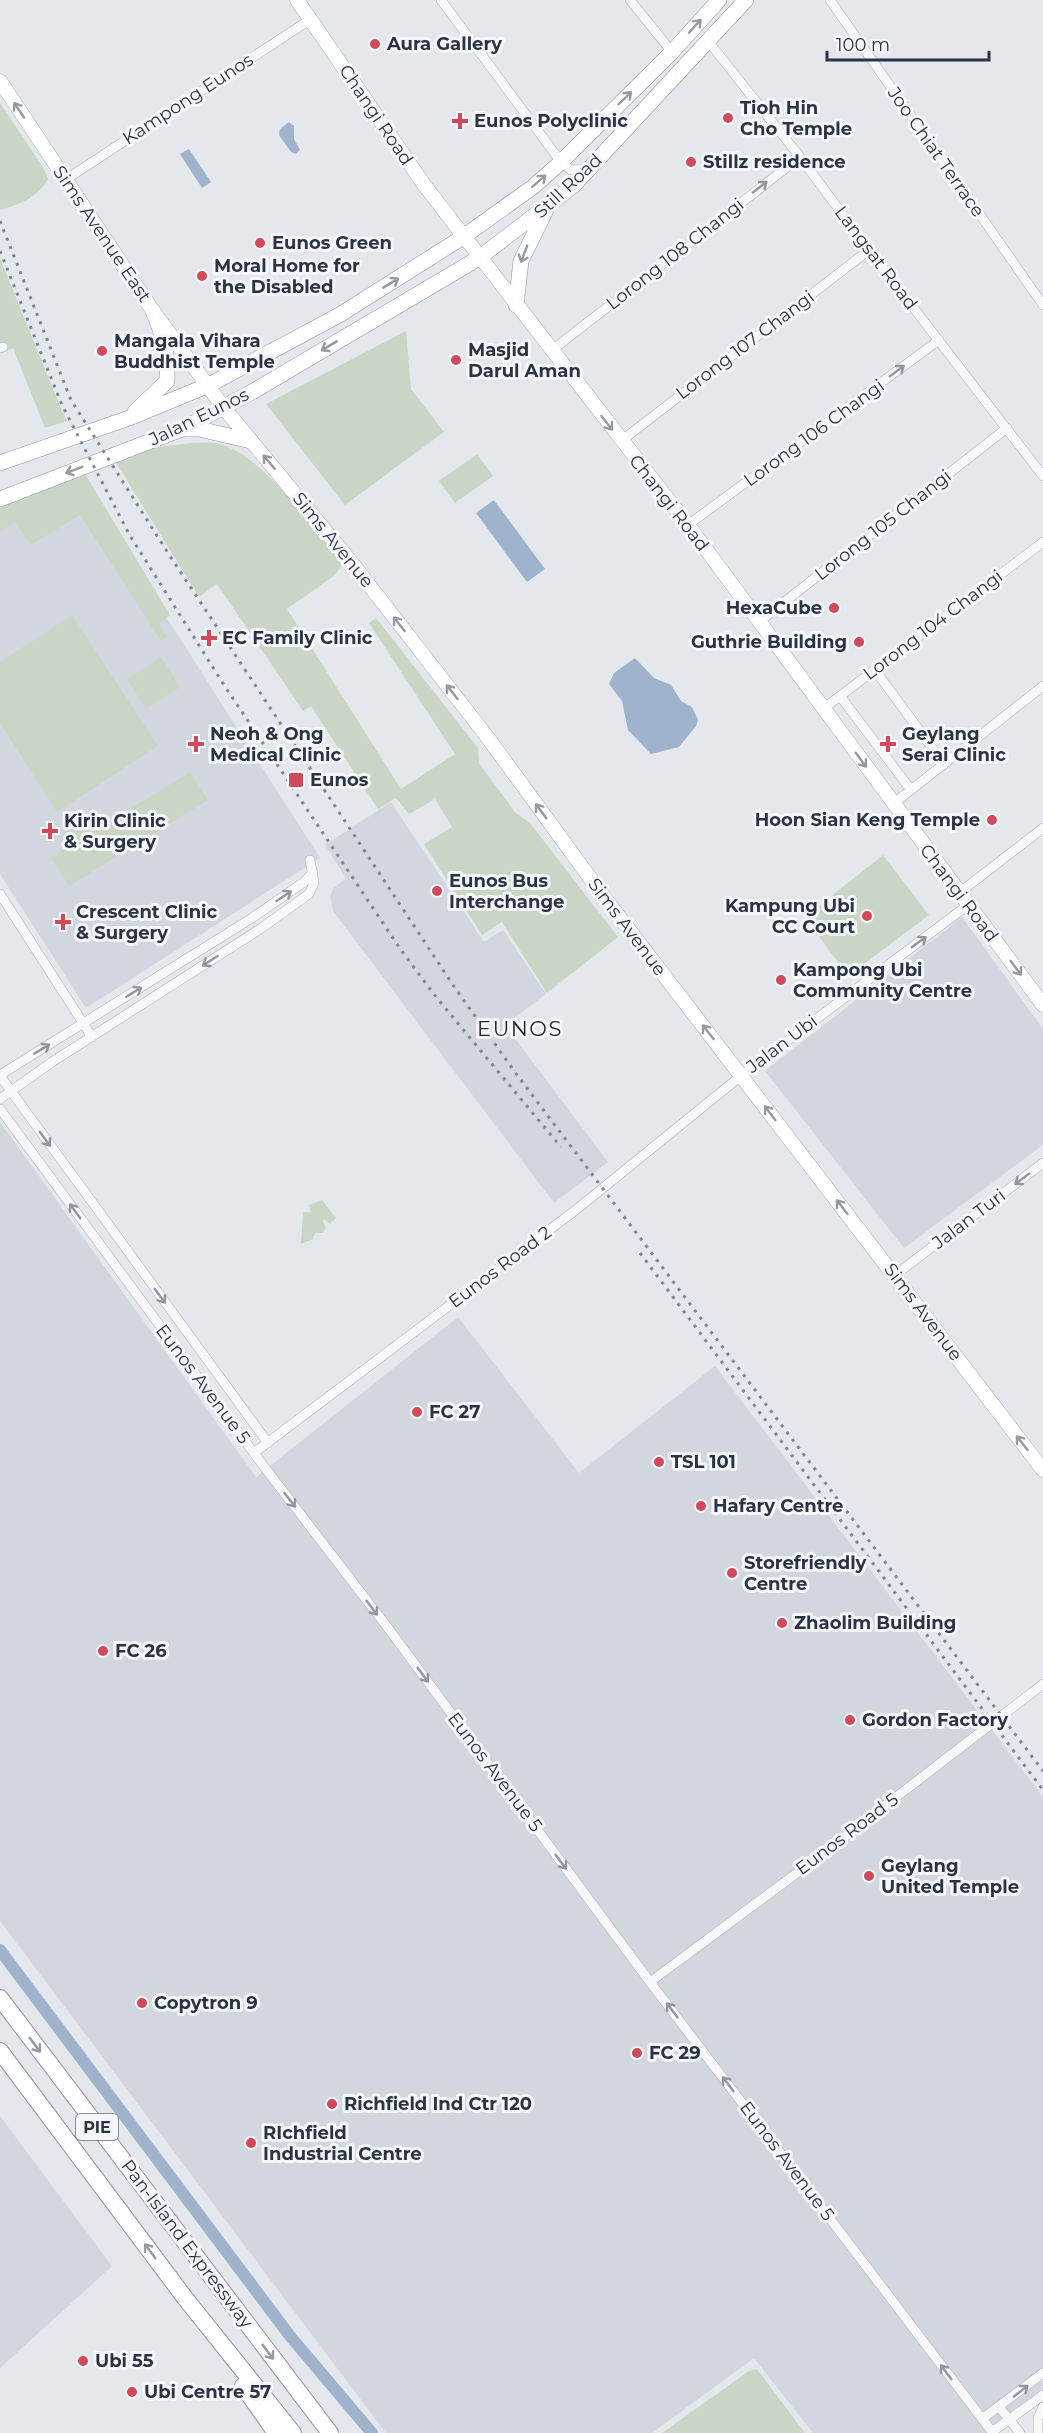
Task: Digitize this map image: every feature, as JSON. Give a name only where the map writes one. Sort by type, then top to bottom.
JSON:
[{"type":"highway","name":"Still Road","points":[[463,237],[533,187],[561,162],[672,52],[719,0]]},
{"type":"highway","name":"Still Road","points":[[479,258],[547,208],[590,168],[746,0]]},
{"type":"highway","points":[[583,139],[587,151],[596,155],[603,154]]},
{"type":"highway","points":[[516,305],[521,261],[547,208]]},
{"type":"highway","name":"Jalan Eunos","points":[[0,463],[129,418],[209,385],[341,314],[463,237]]},
{"type":"highway","name":"Jalan Eunos","points":[[0,499],[182,429],[224,408],[479,258]]},
{"type":"highway","points":[[129,418],[167,381],[168,357],[163,335],[153,311]]},
{"type":"highway","points":[[182,429],[199,429],[251,441]]},
{"type":"highway","name":"Pan-Island Expressway","points":[[0,1998],[326,2429]]},
{"type":"highway","name":"Pan-Island Expressway","points":[[0,2051],[184,2298],[293,2433]]},
{"type":"highway","points":[[184,2298],[276,2433]]},
{"type":"highway","points":[[326,2429],[341,2433]]},
{"type":"main road","name":"Changi Road","points":[[297,0],[398,148],[463,237],[688,525],[1043,1005]]},
{"type":"main road","name":"Sims Avenue East","points":[[0,81],[153,311],[209,385]]},
{"type":"main road","name":"Sims Avenue","points":[[209,385],[224,408],[338,546],[488,738],[604,897],[1043,1470]]},
{"type":"street","points":[[441,0],[561,162],[571,170],[590,168]]},
{"type":"street","points":[[630,0],[672,52]]},
{"type":"street","name":"Joo Chiat Terrace","points":[[830,0],[1043,305]]},
{"type":"street","name":"Kampong Eunos","points":[[65,180],[310,19]]},
{"type":"street","name":"Langsat Road","points":[[708,41],[800,157],[1043,476]]},
{"type":"street","name":"Lorong 108 Changi","points":[[551,351],[800,157]]},
{"type":"street","name":"Lorong 107 Changi","points":[[621,441],[869,250]]},
{"type":"street","name":"Lorong 106 Changi","points":[[688,525],[939,340]]},
{"type":"street","name":"Lorong 105 Changi","points":[[759,621],[1007,428]]},
{"type":"street","name":"Lorong 104 Changi","points":[[823,709],[1043,542]]},
{"type":"street","points":[[875,670],[944,764]]},
{"type":"street","points":[[893,804],[1043,686]]},
{"type":"street","points":[[840,696],[911,790]]},
{"type":"street","points":[[959,893],[1039,831]]},
{"type":"street","points":[[0,1098],[302,900],[313,889],[310,860]]},
{"type":"street","points":[[0,1076],[260,912],[304,882],[313,872]]},
{"type":"street","points":[[0,894],[92,1037]]},
{"type":"street","name":"Jalan Ubi","points":[[742,1075],[968,905]]},
{"type":"street","name":"Eunos Road 2","points":[[254,1453],[578,1209],[742,1075]]},
{"type":"street","name":"Eunos Avenue 5","points":[[0,1076],[268,1443]]},
{"type":"street","name":"Eunos Avenue 5","points":[[0,1109],[650,1982],[992,2433]]},
{"type":"street","name":"Jalan Turi","points":[[895,1275],[1043,1163]]},
{"type":"street","name":"Eunos Road 5","points":[[650,1982],[813,1861],[1043,1684]]},
{"type":"street","points":[[982,2419],[1043,2373]]},
{"type":"street","points":[[992,2433],[1043,2395]]},
{"type":"street","points":[[1038,2433],[1038,2418],[1043,2407]]},
{"type":"street","points":[[999,2408],[1020,2433]]},
{"type":"shaded area","points":[[77,477],[320,858],[86,1008],[0,874],[0,506]]},
{"type":"shaded area","name":"Eunos Bus Interchange","points":[[391,802],[484,942],[503,930],[546,994],[505,1025],[608,1162],[554,1203],[333,911],[330,896],[333,889],[346,878],[325,845]]},
{"type":"shaded area","points":[[962,917],[1043,1029],[1043,1145],[904,1248],[765,1071]]},
{"type":"shaded area","points":[[0,1122],[256,1477],[458,1317],[579,1473],[715,1366],[1043,1797],[1043,2400],[999,2433],[813,2433],[754,2358],[652,2433],[386,2433],[0,1921]]},
{"type":"shaded area","points":[[0,2116],[112,2266],[0,2368]]},
{"type":"green space","points":[[0,103],[44,169],[48,179],[34,195],[21,203],[0,210]]},
{"type":"green space","points":[[0,258],[67,421],[45,428],[13,348],[0,354]]},
{"type":"green space","points":[[406,331],[411,389],[444,432],[345,505],[266,404]]},
{"type":"green space","points":[[214,443],[232,449],[250,460],[286,493],[342,565],[335,575],[287,609],[401,789],[455,754],[369,623],[376,618],[478,748],[479,763],[515,812],[530,823],[618,937],[547,993],[502,922],[482,935],[424,844],[452,827],[435,799],[409,814],[396,798],[378,809],[311,706],[303,711],[217,584],[199,597],[115,461],[148,448]]},
{"type":"green space","points":[[477,454],[493,476],[455,503],[439,481]]},
{"type":"green space","points":[[85,474],[170,615],[159,624],[167,637],[161,641],[80,515],[31,545],[15,522],[0,532],[0,506]]},
{"type":"green space","points":[[72,615],[158,746],[57,812],[0,723],[0,662]]},
{"type":"green space","points":[[161,657],[180,687],[146,709],[127,679]]},
{"type":"green space","points":[[190,772],[208,800],[69,886],[51,858],[75,843],[64,825],[79,816],[90,834]]},
{"type":"green space","name":"Kampung Ubi CC Court","points":[[883,855],[929,915],[848,976],[805,917]]},
{"type":"green space","points":[[322,1200],[336,1218],[330,1224],[324,1219],[326,1228],[323,1233],[315,1233],[313,1239],[301,1244],[303,1212],[311,1212],[309,1205]]},
{"type":"green space","points":[[757,2369],[805,2433],[662,2433],[749,2371]]},
{"type":"water","points":[[289,122],[294,126],[294,139],[300,150],[296,154],[291,152],[279,135],[280,129]]},
{"type":"water","points":[[189,149],[211,182],[202,188],[180,154]]},
{"type":"water","points":[[494,500],[545,569],[527,582],[476,513]]},
{"type":"water","points":[[635,658],[654,678],[671,685],[681,701],[692,707],[698,720],[696,726],[679,747],[651,754],[628,730],[622,701],[609,684],[614,673]]},
{"type":"waterway","points":[[0,1950],[290,2336],[372,2433]]},
{"type":"railway","points":[[0,221],[71,400],[168,553],[455,988],[517,1075],[1043,1771]]},
{"type":"railway","points":[[0,251],[62,405],[129,534],[224,685],[401,950],[436,997],[561,1147]]},
{"type":"railway","points":[[640,1253],[1043,1790]]},
{"type":"place","name":"Aura Gallery","points":[[375,44]]},
{"type":"place","name":"Tioh Hin Cho Temple","points":[[728,118]]},
{"type":"place","name":"Eunos Polyclinic","points":[[460,121]]},
{"type":"place","name":"Stillz residence","points":[[691,162]]},
{"type":"place","name":"Eunos Green","points":[[260,243]]},
{"type":"place","name":"Moral Home for the Disabled","points":[[202,276]]},
{"type":"place","name":"Mangala Vihara Buddhist Temple","points":[[102,351]]},
{"type":"place","name":"Masjid Darul Aman","points":[[456,360]]},
{"type":"place","name":"HexaCube","points":[[834,608]]},
{"type":"place","name":"EC Family Clinic","points":[[209,638]]},
{"type":"place","name":"Guthrie Building","points":[[859,642]]},
{"type":"place","name":"Neoh & Ong Medical Clinic","points":[[196,744]]},
{"type":"place","name":"Geylang Serai Clinic","points":[[888,744]]},
{"type":"place","name":"Eunos","points":[[296,780]]},
{"type":"place","name":"Hoon Sian Keng Temple","points":[[992,820]]},
{"type":"place","name":"Kirin Clinic & Surgery","points":[[50,831]]},
{"type":"place","name":"Eunos Bus Interchange","points":[[437,891]]},
{"type":"place","name":"Kampung Ubi CC Court","points":[[867,916]]},
{"type":"place","name":"Crescent Clinic & Surgery","points":[[63,922]]},
{"type":"place","name":"Kampong Ubi Community Centre","points":[[781,980]]},
{"type":"place","name":"FC 27","points":[[417,1412]]},
{"type":"place","name":"TSL 101","points":[[659,1462]]},
{"type":"place","name":"Hafary Centre","points":[[701,1506]]},
{"type":"place","name":"Storefriendly Centre","points":[[732,1573]]},
{"type":"place","name":"Zhaolim Building","points":[[782,1623]]},
{"type":"place","name":"FC 26","points":[[103,1651]]},
{"type":"place","name":"Gordon Factory","points":[[850,1720]]},
{"type":"place","name":"Geylang United Temple","points":[[869,1876]]},
{"type":"place","name":"Copytron 9","points":[[142,2003]]},
{"type":"place","name":"FC 29","points":[[637,2053]]},
{"type":"place","name":"Richfield Ind Ctr 120","points":[[332,2104]]},
{"type":"place","name":"RIchfield Industrial Centre","points":[[251,2143]]},
{"type":"place","name":"Ubi 55","points":[[83,2361]]},
{"type":"place","name":"Ubi Centre 57","points":[[132,2392]]},
{"type":"district","name":"EUNOS","points":[[520,1029]]}]
